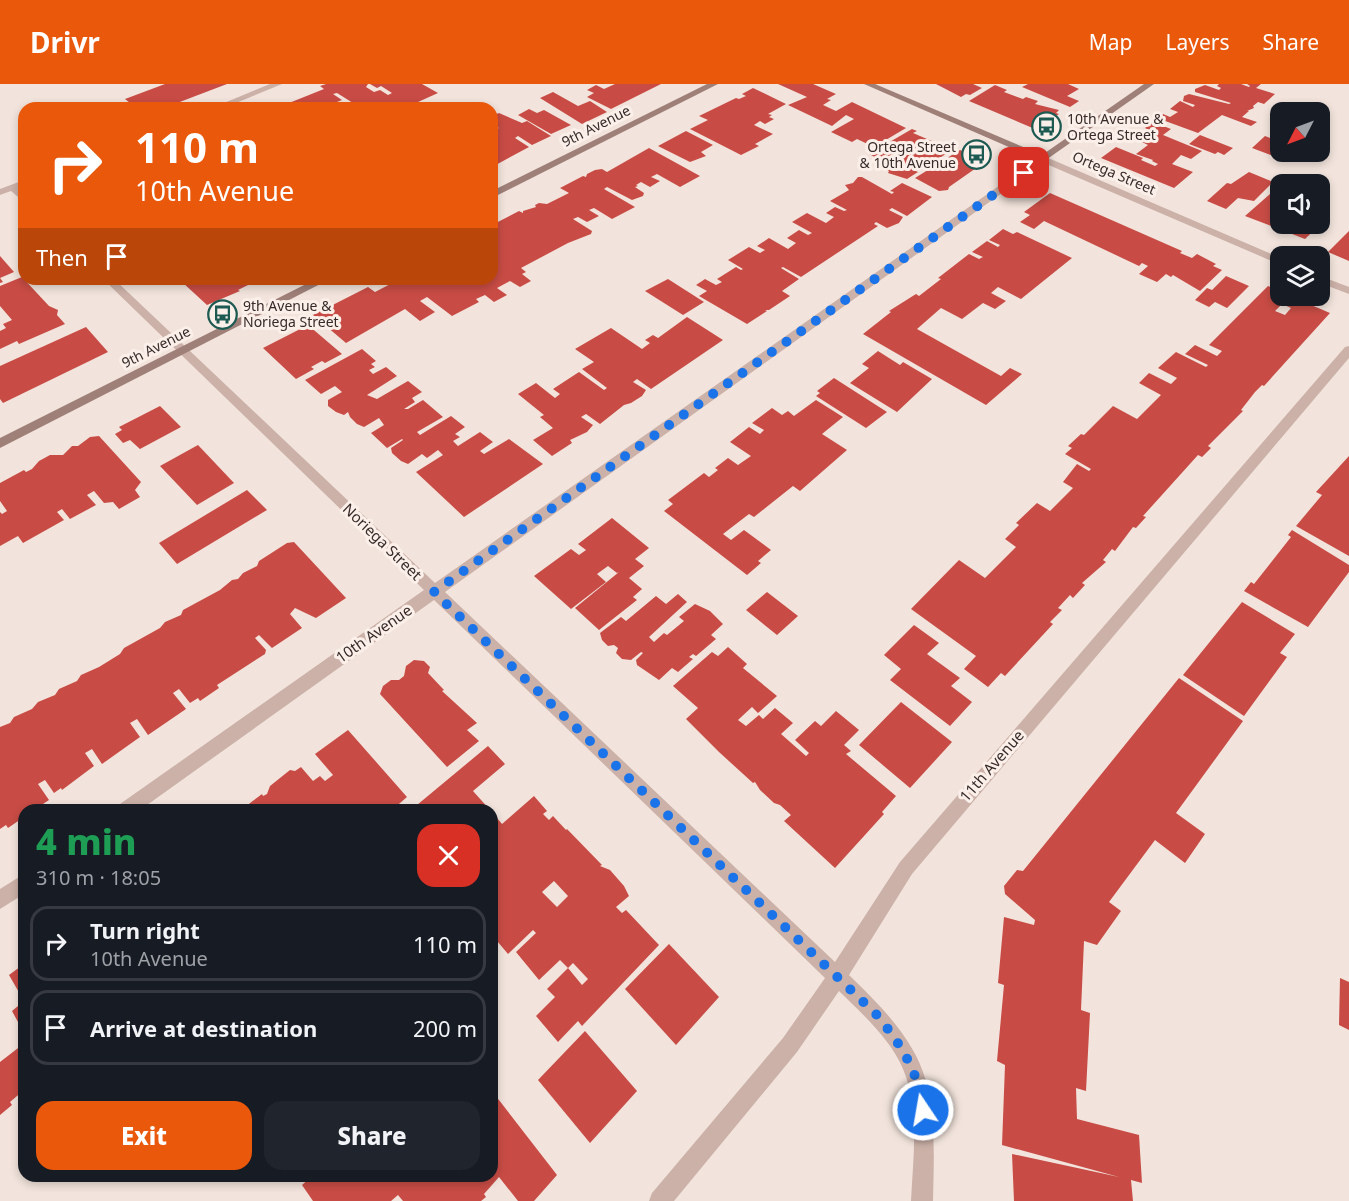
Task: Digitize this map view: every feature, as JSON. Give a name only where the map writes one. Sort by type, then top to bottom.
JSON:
[{"type":"street","points":[[232,102],[278,84]]},
{"type":"street","name":"9th Avenue","points":[[498,192],[714,84]]},
{"type":"street","name":"Ortega Street","points":[[868,84],[1270,257]]},
{"type":"street","name":"10th Avenue","points":[[134,804],[1150,84]]},
{"type":"street","points":[[0,192],[18,185]]},
{"type":"street","points":[[12,187],[18,193]]},
{"type":"street","points":[[1330,283],[1349,291]]},
{"type":"street","name":"Noriega Street","points":[[114,285],[876,1014],[896,1038],[912,1066],[921,1095],[924,1125],[922,1201]]},
{"type":"street","name":"9th Avenue","points":[[0,443],[313,285]]},
{"type":"street","name":"11th Avenue","points":[[660,1201],[790,1045],[906,868],[1349,350]]},
{"type":"street","points":[[0,900],[18,887]]},
{"type":"building","points":[[165,84],[227,84],[180,102],[129,102],[125,99]]},
{"type":"building","points":[[368,84],[366,87],[374,92],[380,90],[388,95],[392,93],[381,86],[377,88],[370,84],[422,84],[438,93],[418,102],[351,102],[337,93],[333,94],[342,100],[337,102],[292,102],[324,89],[320,86]]},
{"type":"building","points":[[615,84],[661,84],[611,109],[587,97],[594,93],[587,90],[596,85],[604,89]]},
{"type":"building","points":[[778,84],[813,84],[836,94],[827,99],[831,100],[823,105],[836,111],[852,102],[906,128],[874,147],[857,139],[852,142],[831,132],[854,119],[846,115],[832,126],[788,105],[807,97]]},
{"type":"building","points":[[936,84],[973,84],[982,88],[961,97]]},
{"type":"building","points":[[1028,84],[1068,84],[1079,89],[1067,96],[1079,101],[1070,107],[1022,87]]},
{"type":"building","points":[[1219,84],[1241,84],[1249,87],[1247,84],[1261,84],[1256,88],[1275,94],[1264,104],[1258,102],[1242,117],[1257,122],[1251,126],[1222,115],[1198,133],[1157,118],[1163,114],[1170,117],[1178,112],[1170,109],[1180,101],[1193,107],[1195,105],[1183,101],[1184,96],[1189,94],[1231,103],[1195,92],[1195,89],[1205,85],[1219,90],[1221,88],[1217,86]]},
{"type":"building","points":[[995,85],[1007,90],[1004,92],[1023,99],[1026,97],[1038,101],[1035,104],[1059,110],[1056,113],[1059,114],[1035,129],[969,101]]},
{"type":"building","points":[[753,88],[786,104],[768,114],[774,119],[765,124],[760,121],[754,125],[773,134],[755,144],[759,146],[741,155],[690,129],[708,120],[699,116],[736,98],[746,96],[742,94]]},
{"type":"building","points":[[553,92],[578,106],[590,101],[607,112],[582,124],[540,98]]},
{"type":"building","points":[[529,109],[537,113],[544,110],[571,125],[551,134],[518,115]]},
{"type":"building","points":[[498,113],[522,123],[527,121],[551,136],[532,145],[518,136],[515,138],[529,147],[498,164]]},
{"type":"building","points":[[1153,122],[1171,129],[1163,135],[1202,151],[1191,159],[1181,155],[1172,164],[1193,172],[1174,188],[1101,158],[1116,147],[1143,158],[1141,160],[1155,166],[1158,164],[1136,154],[1148,145],[1140,141],[1151,131],[1145,128]]},
{"type":"building","points":[[912,129],[917,131],[913,133],[948,148],[944,150],[949,152],[919,171],[909,168],[918,172],[907,179],[888,173],[889,171],[884,169],[891,165],[869,154]]},
{"type":"building","points":[[686,131],[713,145],[701,152],[706,156],[690,162],[658,146]]},
{"type":"building","points":[[1200,135],[1233,148],[1224,155],[1189,144]]},
{"type":"building","points":[[1265,136],[1270,138],[1270,155],[1252,148]]},
{"type":"building","points":[[649,148],[700,176],[680,187],[657,174],[651,177],[660,181],[650,187],[641,182],[636,185],[638,186],[635,187],[644,193],[643,196],[632,200],[607,187],[604,189],[635,207],[612,219],[594,208],[589,210],[599,216],[587,222],[578,217],[573,219],[592,231],[591,234],[568,243],[521,268],[526,272],[522,274],[531,281],[520,287],[510,281],[497,288],[507,295],[494,302],[485,295],[476,299],[479,302],[452,316],[427,297],[420,301],[435,312],[420,321],[405,309],[346,343],[313,315],[368,287],[375,292],[388,285],[498,285],[498,222],[519,211],[523,213],[523,211],[536,207],[535,205],[539,203],[547,204],[569,193],[560,188],[583,176],[586,177],[595,170],[602,169],[607,172]]},
{"type":"building","points":[[960,150],[982,160],[975,164],[979,166],[948,190],[939,191],[915,178]]},
{"type":"building","points":[[1249,172],[1270,181],[1270,185],[1254,201],[1238,198],[1226,209],[1207,201],[1227,183],[1231,184]]},
{"type":"building","points":[[858,177],[892,194],[894,192],[890,191],[902,183],[932,197],[907,216],[892,208],[889,210],[903,217],[899,223],[887,228],[876,222],[874,224],[878,226],[801,277],[781,268],[799,279],[782,291],[790,296],[769,310],[765,310],[767,311],[747,324],[699,296],[707,291],[696,285],[705,279],[716,285],[722,282],[717,279],[736,267],[743,269],[728,260],[749,247],[760,253],[765,250],[757,246],[769,238],[788,249],[796,243],[787,238],[799,230],[808,235],[812,233],[792,222],[807,213],[826,223],[834,217],[826,213],[835,207],[847,210],[830,201],[849,190],[845,185],[853,183]]},
{"type":"building","points":[[1050,193],[1182,251],[1180,253],[1192,258],[1197,254],[1216,264],[1213,266],[1222,270],[1200,291],[1173,275],[1171,277],[1166,274],[1157,282],[1139,274],[1148,266],[1142,263],[1139,266],[1044,221],[1034,229],[1020,222],[1030,215],[1024,212]]},
{"type":"building","points":[[1270,194],[1270,226],[1245,216]]},
{"type":"building","points":[[1003,229],[1013,234],[1017,232],[1072,258],[1021,299],[998,287],[991,293],[1006,301],[995,309],[983,303],[962,319],[941,308],[917,329],[1001,376],[1010,368],[1022,374],[986,405],[863,334],[891,312],[889,311],[916,294],[919,296],[969,254],[979,259],[983,257],[972,252],[987,241],[998,247],[1000,245],[989,240]]},
{"type":"building","points":[[1349,231],[1349,261],[1330,253],[1330,250]]},
{"type":"building","points":[[1292,234],[1310,234],[1305,239]]},
{"type":"building","points":[[0,256],[14,272],[0,278]]},
{"type":"building","points":[[1226,276],[1249,286],[1227,308],[1215,302],[1209,307],[1195,300],[1207,288],[1212,290]]},
{"type":"building","points":[[18,279],[18,285],[29,285],[49,306],[58,310],[57,315],[65,324],[19,344],[17,341],[0,349],[0,331],[6,328],[3,324],[12,320],[0,306],[0,286]]},
{"type":"building","points":[[668,279],[704,302],[683,315],[645,291]]},
{"type":"building","points":[[185,285],[248,285],[238,290],[240,291],[207,305]]},
{"type":"building","points":[[1268,286],[1270,287],[1270,306],[1280,306],[1275,311],[1285,315],[1291,308],[1286,306],[1314,306],[1330,313],[1264,386],[1262,385],[1255,392],[1241,410],[1243,411],[1208,446],[1211,448],[1202,457],[1198,455],[1143,516],[1146,517],[1136,528],[1133,527],[1115,551],[1112,549],[1103,560],[1106,562],[1082,583],[1085,585],[1073,598],[1070,595],[1058,608],[1062,610],[1050,622],[1053,624],[1005,676],[1001,673],[988,687],[964,669],[976,656],[911,609],[959,560],[985,578],[1016,547],[1005,539],[1019,525],[1016,523],[1037,503],[1050,511],[1073,488],[1063,482],[1077,464],[1089,471],[1091,469],[1065,454],[1072,448],[1068,446],[1081,434],[1084,435],[1113,406],[1137,419],[1161,395],[1139,383],[1149,373],[1171,384],[1177,378],[1158,368],[1176,352],[1206,367],[1208,365],[1185,354],[1195,345],[1217,356],[1222,351],[1209,345]]},
{"type":"building","points":[[687,317],[723,340],[651,389],[637,379],[633,382],[646,390],[642,396],[624,405],[600,424],[586,414],[581,417],[593,425],[587,432],[570,440],[572,443],[552,456],[533,440],[553,428],[540,417],[544,415],[518,394],[536,383],[555,398],[560,394],[553,389],[579,372],[604,390],[607,388],[582,369],[594,362],[575,349],[611,328],[642,349],[650,343],[645,340],[653,335],[658,338]]},
{"type":"building","points":[[308,325],[342,354],[325,363],[322,361],[311,367],[314,369],[296,379],[263,348]]},
{"type":"building","points":[[86,327],[108,352],[3,403],[0,399],[0,366]]},
{"type":"building","points":[[362,349],[376,361],[371,364],[375,367],[369,370],[373,374],[386,367],[397,376],[367,395],[377,399],[408,381],[422,392],[412,398],[415,402],[404,409],[423,400],[443,417],[417,432],[420,435],[451,416],[465,427],[455,434],[460,437],[453,441],[458,446],[480,432],[493,442],[480,451],[484,454],[509,439],[543,464],[464,517],[416,472],[443,455],[438,450],[427,458],[422,454],[408,464],[401,461],[392,453],[391,448],[402,439],[387,448],[371,433],[384,425],[379,418],[364,427],[357,424],[348,412],[344,415],[328,406],[328,400],[342,392],[335,386],[321,394],[305,380]]},
{"type":"building","points":[[878,351],[900,365],[903,362],[932,379],[897,412],[850,383],[869,368],[862,364]]},
{"type":"building","points":[[834,378],[887,412],[866,428],[816,396],[820,393],[817,391]]},
{"type":"building","points":[[816,400],[843,417],[822,434],[847,450],[800,491],[793,486],[754,517],[749,514],[723,534],[731,540],[744,530],[771,550],[747,575],[664,511],[673,504],[668,500],[704,473],[709,477],[718,470],[715,468],[728,458],[738,465],[751,456],[730,442],[749,427],[760,434],[764,430],[752,423],[772,408],[782,415],[788,411],[794,416]]},
{"type":"building","points":[[160,406],[181,427],[140,449],[130,440],[123,443],[115,434],[122,430],[119,427]]},
{"type":"building","points":[[99,436],[141,482],[135,490],[140,497],[119,509],[113,502],[104,503],[94,491],[87,495],[96,505],[70,519],[62,509],[57,512],[64,520],[23,543],[18,536],[0,546],[0,512],[2,514],[7,511],[0,501],[0,483],[24,470],[26,472],[32,469],[39,461],[50,455],[63,455],[72,446],[78,446],[90,437]]},
{"type":"building","points":[[198,445],[234,483],[197,505],[160,466]]},
{"type":"building","points":[[1349,456],[1349,556],[1296,526],[1322,495],[1316,492]]},
{"type":"building","points":[[247,490],[267,510],[177,564],[159,543]]},
{"type":"building","points":[[612,518],[649,548],[635,559],[644,566],[629,578],[642,589],[633,597],[637,600],[599,630],[575,608],[619,572],[617,573],[608,566],[597,574],[606,582],[571,609],[534,576],[571,549],[579,555],[586,550],[578,544]]},
{"type":"building","points":[[1292,530],[1349,565],[1349,572],[1308,627],[1244,591],[1251,582],[1254,584],[1291,537],[1288,535]]},
{"type":"building","points":[[294,542],[346,598],[316,618],[295,608],[290,614],[302,628],[272,648],[259,635],[255,638],[266,650],[265,654],[217,685],[219,688],[200,701],[198,698],[190,703],[179,689],[173,693],[186,709],[148,735],[137,719],[130,723],[140,737],[102,764],[92,749],[85,753],[94,766],[62,790],[61,788],[54,793],[45,780],[38,784],[49,800],[43,804],[18,804],[18,821],[8,828],[6,825],[0,829],[0,727],[10,723],[14,717],[32,709],[38,702],[55,695],[59,689],[77,681],[81,675],[120,654],[124,648],[160,628],[165,622],[181,615],[183,610],[220,590],[232,580],[238,579],[243,573],[257,566],[259,561],[287,543]]},
{"type":"building","points":[[767,592],[798,616],[777,635],[746,610]]},
{"type":"building","points":[[678,594],[687,602],[649,637],[654,642],[684,621],[679,617],[695,604],[710,611],[723,624],[711,635],[716,639],[696,656],[693,654],[689,657],[693,659],[678,672],[672,668],[659,680],[637,665],[636,660],[643,653],[641,652],[631,660],[622,659],[616,653],[618,648],[614,645],[608,646],[602,640],[600,633],[621,617],[626,621],[656,596],[666,604]]},
{"type":"building","points":[[1242,602],[1295,634],[1280,653],[1287,657],[1244,716],[1183,675]]},
{"type":"building","points":[[914,625],[939,643],[927,654],[960,678],[951,686],[972,702],[950,726],[890,680],[901,669],[884,655]]},
{"type":"building","points":[[728,647],[747,664],[743,668],[777,696],[758,713],[752,707],[738,720],[746,726],[759,715],[763,719],[775,708],[793,723],[781,734],[806,756],[809,753],[795,740],[815,721],[821,726],[836,711],[859,730],[844,745],[851,751],[846,754],[896,796],[882,812],[884,814],[835,868],[784,821],[791,815],[780,805],[774,803],[755,782],[753,783],[719,752],[686,719],[698,708],[673,686],[712,652],[718,656]]},
{"type":"building","points":[[414,660],[424,661],[430,667],[428,673],[444,690],[442,691],[477,723],[467,730],[479,741],[447,767],[380,694],[383,686],[391,680],[399,680],[404,676],[406,666]]},
{"type":"building","points":[[1179,678],[1243,721],[1176,813],[1205,834],[1185,863],[1155,840],[1109,902],[1121,911],[1097,945],[1084,941],[1081,1010],[1090,1013],[1086,1091],[1076,1088],[1077,1119],[1139,1135],[1142,1183],[1131,1180],[1133,1201],[1014,1201],[1012,1154],[1119,1177],[1002,1145],[1005,1065],[997,1061],[1004,985],[998,983],[1004,917],[1034,925],[1035,920],[1005,894],[1004,886],[1017,870],[1023,871]]},
{"type":"building","points":[[901,702],[952,742],[910,788],[859,745]]},
{"type":"building","points":[[348,730],[407,797],[399,804],[249,804],[262,794],[263,796],[267,794],[270,786],[290,770],[295,771],[301,767],[313,781],[320,776],[325,781],[333,775],[315,754]]},
{"type":"building","points":[[488,746],[505,764],[473,791],[485,804],[418,804]]},
{"type":"building","points":[[534,796],[547,811],[543,814],[549,820],[553,816],[602,865],[600,866],[610,870],[624,886],[629,896],[616,907],[622,913],[626,910],[659,945],[582,1026],[578,1021],[558,1042],[536,1016],[555,997],[547,989],[568,968],[560,960],[539,980],[516,952],[536,933],[533,930],[508,954],[498,942],[498,819],[502,824]],"holes":[[[554,881],[568,896],[557,907],[542,892]],[[573,963],[588,979],[582,985],[568,968]]]},
{"type":"building","points":[[669,944],[719,997],[676,1045],[625,989]]},
{"type":"building","points":[[18,968],[18,991],[9,975]]},
{"type":"building","points":[[1340,978],[1349,982],[1349,1030],[1339,1025]]},
{"type":"building","points":[[18,1006],[18,1022],[12,1011]]},
{"type":"building","points":[[585,1031],[637,1091],[590,1143],[538,1080]]},
{"type":"building","points":[[18,1048],[18,1095],[10,1102],[12,1105],[0,1115],[0,1062]]},
{"type":"building","points":[[498,1099],[557,1175],[534,1201],[518,1201],[499,1177]]},
{"type":"building","points":[[305,1182],[495,1182],[481,1201],[403,1201],[398,1195],[391,1201],[313,1201],[302,1185]]},
{"type":"place","name":"10th Avenue & Ortega Street","points":[[1046,127]]},
{"type":"place","name":"Ortega Street & 10th Avenue","points":[[977,155]]},
{"type":"place","name":"9th Avenue & Noriega Street","points":[[222,314]]},
{"type":"route","points":[[923,1110],[912,1066],[896,1038],[876,1014],[434,592],[1024,173]]}]
